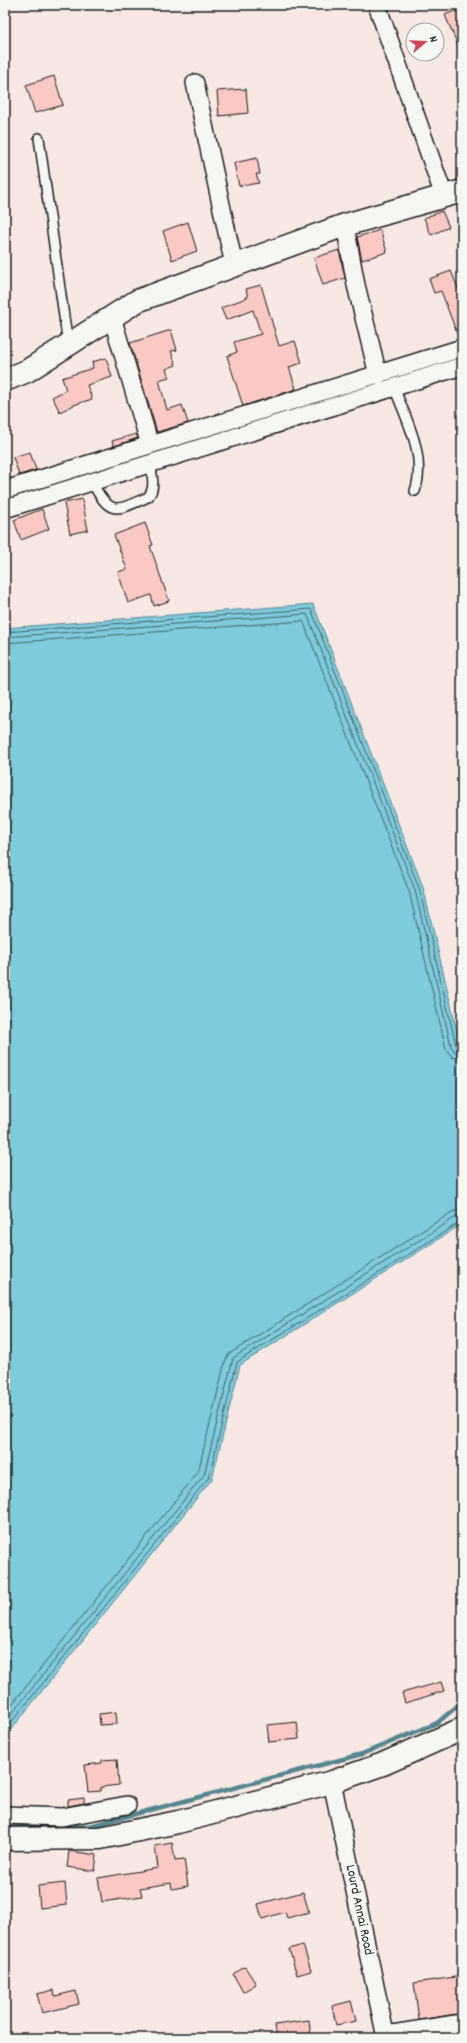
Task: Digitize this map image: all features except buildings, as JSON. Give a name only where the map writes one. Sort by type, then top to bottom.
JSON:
[{"type":"street","points":[[5,380],[27,371],[137,301],[345,225],[453,194],[377,5]]},
{"type":"street","points":[[195,83],[234,265]]},
{"type":"street","points":[[345,225],[356,284],[378,375]]},
{"type":"street","points":[[112,317],[148,446],[150,463]]},
{"type":"street","points":[[5,490],[462,348]]},
{"type":"street","points":[[5,508],[462,366]]},
{"type":"street","points":[[5,1839],[100,1838],[178,1822],[332,1782],[383,1764],[462,1729]]},
{"type":"street","name":"Lourd Annai Road","points":[[332,1782],[386,2036]]},
{"type":"street","points":[[5,1815],[62,1817],[127,1805]]},
{"type":"street","points":[[386,2036],[462,2023]]},
{"type":"lane","points":[[39,138],[68,345]]},
{"type":"lane","points":[[394,387],[418,455],[419,478],[415,491]]},
{"type":"lane","points":[[91,481],[107,504],[112,508],[120,510],[148,497],[151,494],[153,485],[150,463]]},
{"type":"water","points":[[313,604],[423,887],[462,1052],[462,1224],[240,1365],[212,1479],[5,1737],[5,628]]},
{"type":"waterway","points":[[5,500],[87,473]]},
{"type":"waterway","points":[[5,1826],[90,1826],[362,1754],[437,1723],[462,1702]]}]
